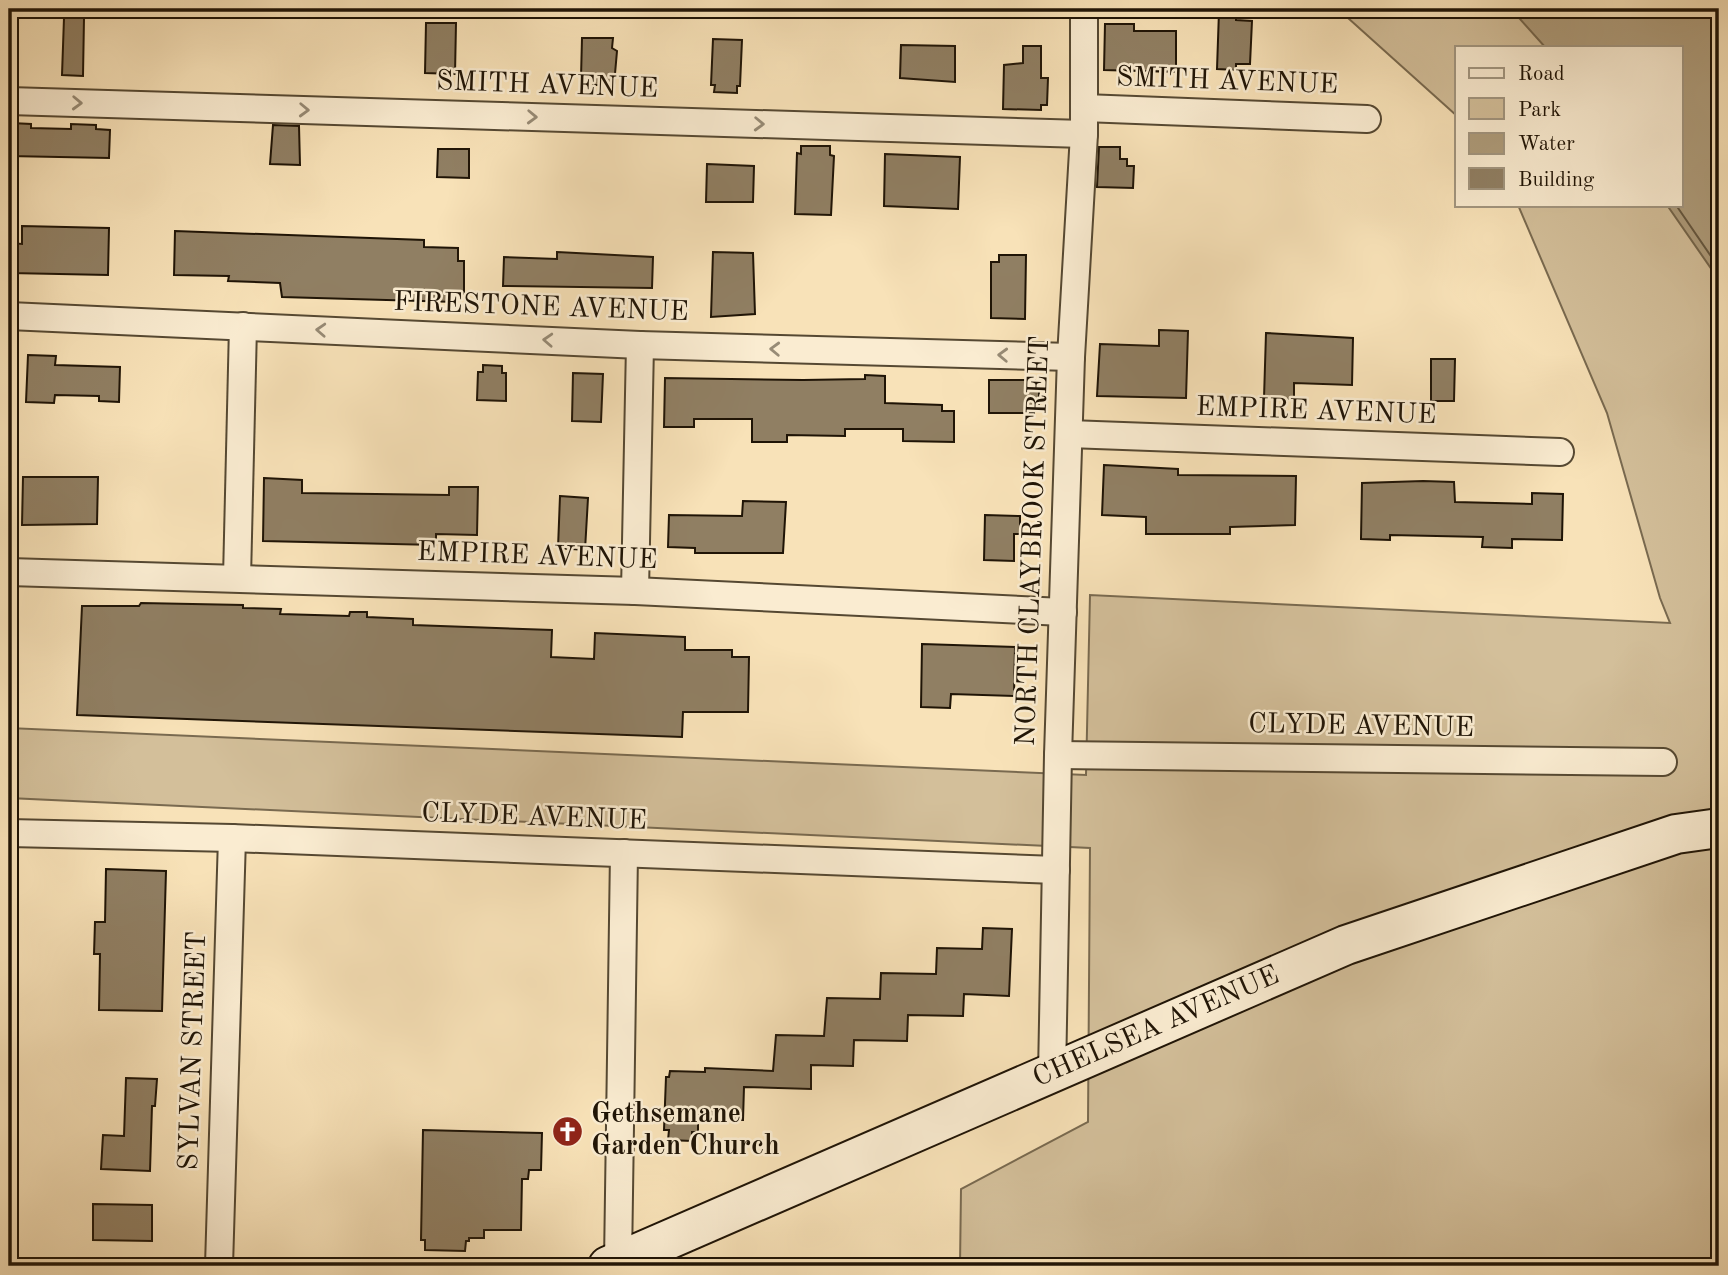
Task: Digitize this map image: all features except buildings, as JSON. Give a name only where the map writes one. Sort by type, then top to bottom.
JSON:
[{"type":"main road","name":"CHELSEA AVENUE","points":[[613,1264],[1346,945],[1676,834],[1719,828]]},
{"type":"street","name":"NORTH CLAYBROOK STREET","points":[[1052,1075],[1058,755],[1071,357],[1084,121],[1084,9]]},
{"type":"street","name":"SMITH AVENUE","points":[[9,101],[1084,121],[1367,119]]},
{"type":"street","name":"FIRESTONE AVENUE","points":[[9,316],[640,345],[1071,357]]},
{"type":"street","points":[[237,578],[243,326]]},
{"type":"street","points":[[635,591],[640,345]]},
{"type":"street","name":"EMPIRE AVENUE","points":[[1069,434],[1560,453]]},
{"type":"street","name":"EMPIRE AVENUE","points":[[9,572],[635,591],[1063,612]]},
{"type":"street","name":"CLYDE AVENUE","points":[[1058,755],[1663,762]]},
{"type":"street","name":"CLYDE AVENUE","points":[[9,833],[232,838],[1056,870]]},
{"type":"street","name":"SYLVAN STREET","points":[[219,1266],[232,838]]},
{"type":"street","points":[[613,1264],[624,853]]},
{"type":"green space","points":[[1338,9],[1719,9],[1719,1266],[960,1266],[961,1189],[1088,1122],[1090,848],[9,798],[9,728],[1086,775],[1090,595],[1670,623],[1660,598],[1607,413],[1518,206],[1682,206],[1682,46],[1455,46],[1455,114]]},
{"type":"water","points":[[1511,9],[1719,9],[1719,280],[1668,206],[1682,206],[1682,46],[1544,46]]},
{"type":"place","name":"Gethsemane Garden Church","points":[[568,1131]]}]
